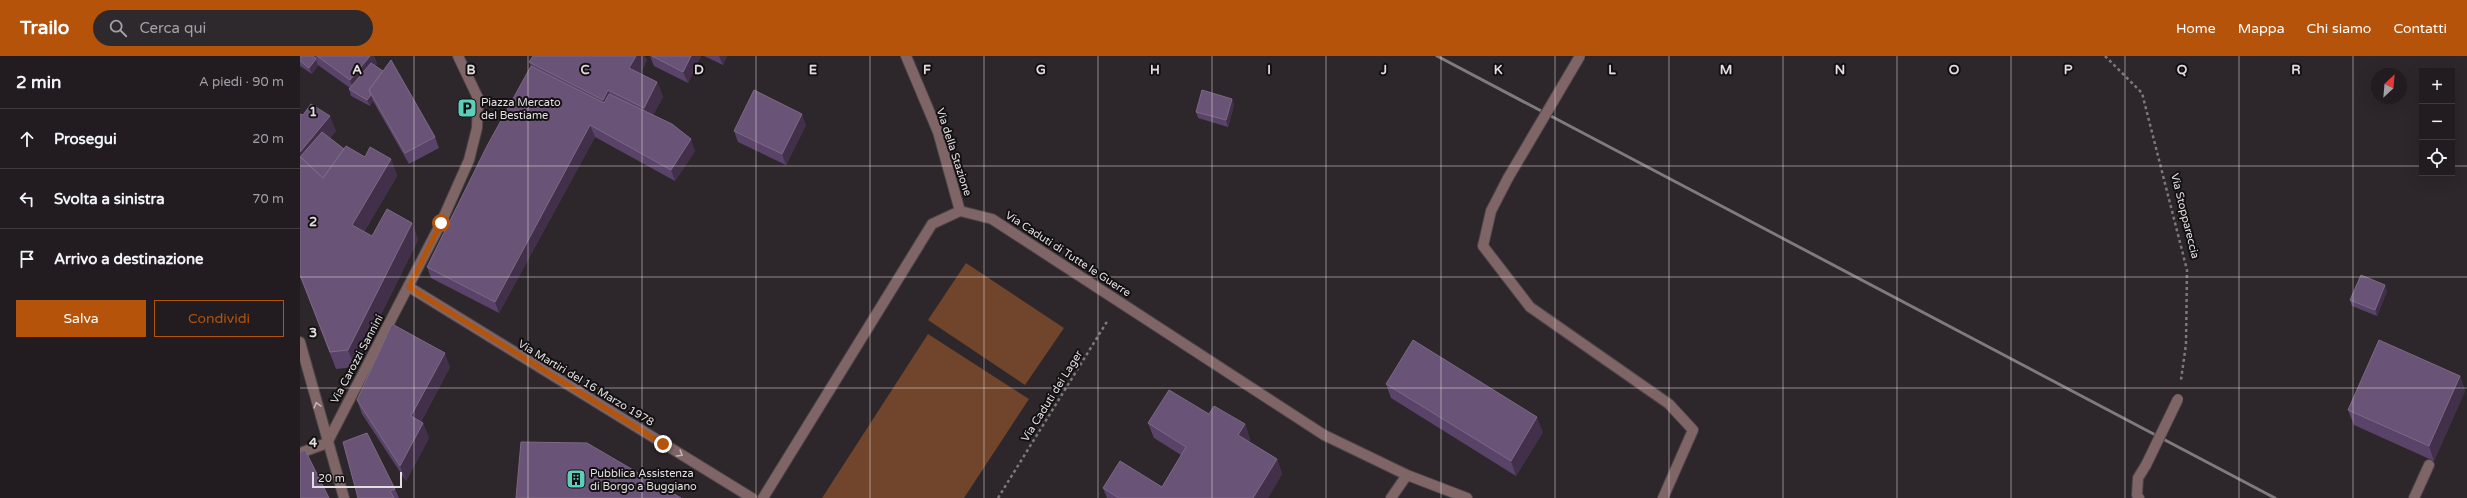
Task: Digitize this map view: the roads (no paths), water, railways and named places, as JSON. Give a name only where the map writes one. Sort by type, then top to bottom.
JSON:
[{"type":"street","points":[[409,287],[441,223],[469,160],[477,128],[478,98],[458,56]]},
{"type":"street","name":"Via della Stazione","points":[[906,56],[938,132],[960,211]]},
{"type":"street","points":[[1580,56],[1508,178],[1491,210],[1483,246],[1530,307],[1669,404],[1693,430],[1663,498]]},
{"type":"street","points":[[763,498],[932,224],[960,211]]},
{"type":"street","name":"Via Caduti di Tutte le Guerre","points":[[960,211],[992,219],[1324,435],[1407,475],[1467,498]]},
{"type":"street","name":"Via Carozzi Sannini","points":[[327,443],[409,287]]},
{"type":"street","name":"Via Martiri del 16 Marzo 1978","points":[[409,287],[752,498]]},
{"type":"street","points":[[300,342],[327,443],[344,498]]},
{"type":"street","points":[[2139,498],[2137,496],[2138,478],[2146,465],[2178,399]]},
{"type":"street","points":[[300,453],[327,443]]},
{"type":"street","points":[[2414,498],[2429,465]]},
{"type":"street","points":[[1392,498],[1407,475]]},
{"type":"railway","points":[[1437,56],[2275,498]]},
{"type":"place","name":"Piazza Mercato del Bestiame","points":[[467,108]]},
{"type":"place","name":"Pubblica Assistenza di Borgo a Buggiano","points":[[576,479]]}]
